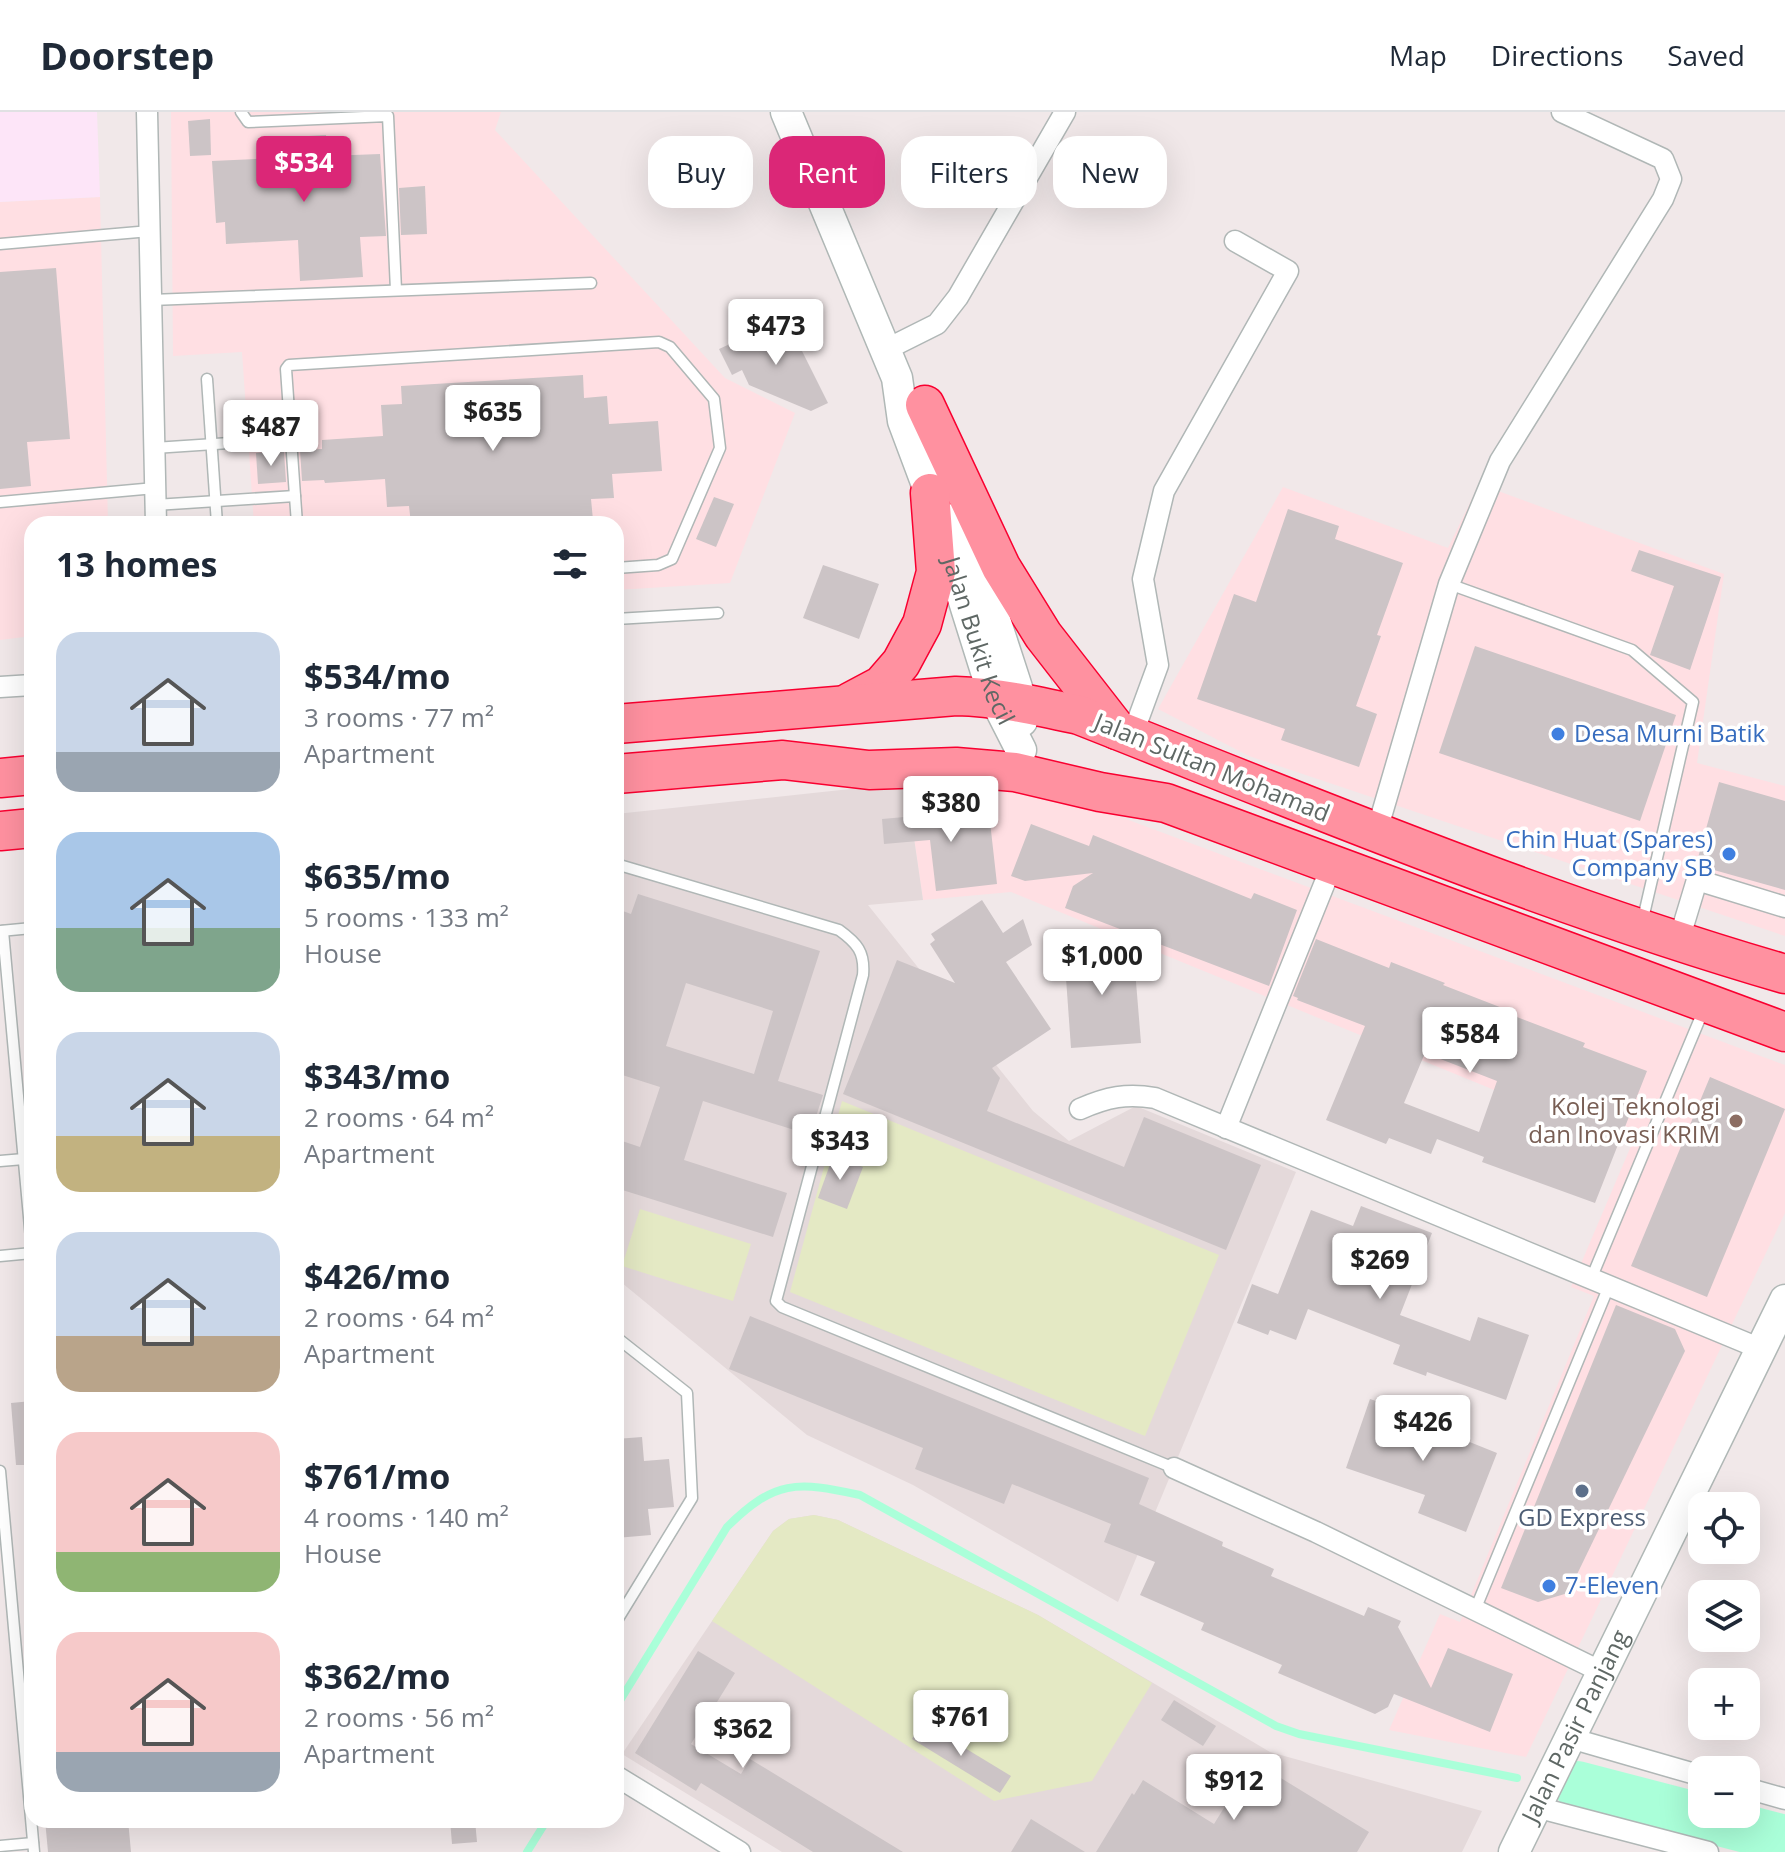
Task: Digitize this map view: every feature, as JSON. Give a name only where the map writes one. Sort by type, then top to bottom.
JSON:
[{"type":"highway","points":[[925,405],[1001,567],[1043,635],[1124,733]]},
{"type":"highway","points":[[848,704],[882,685],[901,663],[922,624],[936,572],[930,493]]},
{"type":"highway","name":"Jalan Sultan Mohamad","points":[[624,723],[956,696],[1008,700],[1079,715],[1376,834],[1678,943],[1785,974]]},
{"type":"highway","points":[[783,760],[930,744],[976,743],[1021,750],[1166,803]]},
{"type":"highway","name":"Jalan Sultan Mohamad","points":[[624,773],[783,760],[869,770],[956,767],[1015,772],[1100,792],[1166,803],[1782,1033]]},
{"type":"highway","points":[[0,778],[24,776]]},
{"type":"highway","points":[[0,831],[24,829]]},
{"type":"highway","points":[[1678,943],[1785,992]]},
{"type":"main road","name":"Jalan Bukit Kecil","points":[[786,112],[897,378],[903,421],[1008,700]]},
{"type":"main road","name":"Jalan Bukit Kecil","points":[[897,378],[925,405],[1021,750]]},
{"type":"main road","name":"Jalan Pasir Panjang","points":[[1514,1852],[1785,1300]]},
{"type":"street","points":[[147,112],[155,506]]},
{"type":"street","points":[[885,350],[937,324],[958,297],[1065,112]]},
{"type":"street","points":[[1376,834],[1449,584],[1500,461],[1663,199],[1671,179],[1663,159],[1562,112]]},
{"type":"street","points":[[1124,733],[1158,665],[1143,579],[1164,491],[1288,271],[1235,241]]},
{"type":"street","points":[[0,687],[24,686]]},
{"type":"street","points":[[1226,1128],[1332,865]]},
{"type":"street","points":[[1678,943],[1697,880],[1785,907]]},
{"type":"street","points":[[1080,1109],[1114,1096],[1133,1094],[1155,1098],[1761,1349]]},
{"type":"street","points":[[1174,1468],[1316,1532],[1602,1672]]},
{"type":"street","points":[[1570,1738],[1688,1772]]},
{"type":"street","points":[[624,1781],[740,1852]]},
{"type":"street","points":[[1760,1792],[1785,1799]]},
{"type":"street","points":[[1536,1807],[1708,1852]]},
{"type":"lane","points":[[241,112],[248,122],[388,116],[396,290]]},
{"type":"lane","points":[[0,244],[150,231]]},
{"type":"lane","points":[[151,300],[591,283]]},
{"type":"lane","points":[[296,516],[286,369],[289,365],[664,343],[714,399],[720,448],[672,559],[658,565],[624,567]]},
{"type":"lane","points":[[207,379],[216,516]]},
{"type":"lane","points":[[154,448],[291,439]]},
{"type":"lane","points":[[0,502],[155,506],[295,496]]},
{"type":"lane","points":[[1449,584],[1632,650],[1693,702],[1641,929]]},
{"type":"lane","points":[[624,619],[718,613]]},
{"type":"lane","points":[[624,866],[839,930],[856,942],[865,957],[863,975],[776,1301],[782,1307],[1174,1468]]},
{"type":"lane","points":[[0,1161],[24,1159],[2,931],[24,929]]},
{"type":"lane","points":[[1475,1610],[1706,1003]]},
{"type":"lane","points":[[0,1256],[24,1252]]},
{"type":"lane","points":[[624,1343],[687,1393],[692,1498],[624,1609]]},
{"type":"lane","points":[[0,1471],[24,1715]]},
{"type":"lane","points":[[0,1846],[34,1848],[33,1828]]},
{"type":"shaded area","points":[[0,112],[97,112],[100,197],[0,202]]},
{"type":"shaded area","points":[[171,112],[501,112],[495,130],[725,378],[795,413],[730,583],[624,590],[624,516],[253,516],[242,352],[173,356]]},
{"type":"shaded area","points":[[100,197],[108,516],[24,516],[24,637],[0,640],[0,202]]},
{"type":"shaded area","points":[[1479,484],[1724,574],[1697,763],[1785,786],[1785,936],[1249,756],[1158,709],[1283,487],[1448,548]]},
{"type":"shaded area","points":[[961,777],[1067,797],[1785,1065],[1785,1213],[1526,1757],[1389,1730],[1440,1614],[1460,1622],[1594,1296],[1571,1287],[1631,1146],[1011,892],[923,900],[906,783]]},
{"type":"shaded area","points":[[906,783],[923,900],[868,905],[1033,1111],[1069,1141],[1136,1106],[1296,1172],[1118,1602],[913,1485],[807,1435],[624,1285],[624,813]]},
{"type":"shaded area","points":[[814,1515],[838,1520],[1038,1615],[1270,1752],[1482,1811],[1462,1852],[782,1852],[624,1755],[624,1751],[773,1531],[789,1519]]},
{"type":"green space","points":[[842,1101],[1219,1255],[1145,1436],[790,1292]]},
{"type":"green space","points":[[640,1209],[751,1244],[733,1301],[624,1267]]},
{"type":"green space","points":[[814,1515],[838,1520],[1038,1615],[1152,1683],[1092,1781],[994,1801],[712,1621],[773,1531],[789,1519]]},
{"type":"building","points":[[210,119],[211,155],[190,156],[188,121]]},
{"type":"building","points":[[326,135],[327,156],[380,154],[386,236],[360,237],[363,277],[300,281],[298,240],[226,244],[225,222],[216,223],[212,161],[275,158],[274,138]]},
{"type":"building","points":[[425,186],[427,234],[401,235],[399,188]]},
{"type":"building","points":[[56,268],[70,439],[27,442],[31,486],[0,489],[0,272]]},
{"type":"building","points":[[788,323],[828,403],[811,411],[749,385],[742,370],[732,375],[719,349],[745,337],[748,342]]},
{"type":"building","points":[[583,375],[584,398],[607,396],[609,424],[658,421],[662,471],[612,474],[614,498],[591,499],[593,516],[410,516],[409,506],[387,507],[385,479],[325,483],[324,480],[302,481],[300,450],[322,449],[322,440],[383,436],[381,405],[402,404],[401,386]]},
{"type":"building","points":[[284,451],[286,482],[258,484],[256,453]]},
{"type":"building","points":[[714,497],[734,504],[716,547],[696,539]]},
{"type":"building","points":[[1288,509],[1339,526],[1335,539],[1403,563],[1356,706],[1377,714],[1359,767],[1281,740],[1285,729],[1197,699],[1234,594],[1256,602]]},
{"type":"building","points":[[1639,550],[1721,577],[1690,670],[1650,655],[1674,586],[1631,571]]},
{"type":"building","points":[[823,565],[879,584],[859,639],[803,618]]},
{"type":"building","name":"Desa Murni Batik","points":[[1475,646],[1676,715],[1640,821],[1439,753]]},
{"type":"building","points":[[1719,782],[1785,801],[1785,890],[1696,865]]},
{"type":"building","points":[[988,804],[997,884],[936,891],[930,840],[884,844],[882,819]]},
{"type":"building","points":[[1031,824],[1089,846],[1093,835],[1251,899],[1254,893],[1297,910],[1269,986],[1065,908],[1073,886],[1093,873],[1025,881],[1011,876]]},
{"type":"building","points":[[638,894],[820,951],[778,1081],[823,1095],[810,1135],[703,1101],[684,1160],[787,1193],[773,1237],[624,1190],[624,1142],[640,1147],[660,1087],[624,1076],[624,911],[631,914]],"holes":[[[686,983],[773,1011],[754,1074],[666,1046]]]},
{"type":"building","points":[[982,900],[1003,933],[1023,919],[1032,945],[1006,962],[1051,1029],[992,1068],[1000,1078],[987,1111],[1124,1167],[1144,1117],[1261,1165],[1226,1250],[843,1094],[897,960],[955,983],[930,944],[935,940],[931,934]]},
{"type":"building","points":[[1316,939],[1389,968],[1391,962],[1445,983],[1443,985],[1510,1011],[1509,1014],[1585,1043],[1583,1047],[1647,1071],[1595,1203],[1482,1162],[1484,1157],[1437,1139],[1431,1154],[1389,1138],[1386,1144],[1326,1120],[1365,1026],[1293,996]],"holes":[[[1425,1053],[1497,1081],[1479,1132],[1404,1103]]]},
{"type":"building","points":[[1133,945],[1141,1043],[1071,1048],[1064,950]]},
{"type":"building","points":[[1710,1077],[1785,1109],[1707,1297],[1631,1266]]},
{"type":"building","points":[[833,1156],[863,1167],[847,1209],[818,1198]]},
{"type":"building","points":[[1361,1206],[1432,1233],[1400,1315],[1470,1341],[1478,1317],[1529,1335],[1506,1400],[1427,1372],[1426,1376],[1393,1364],[1400,1345],[1308,1309],[1296,1340],[1270,1330],[1268,1335],[1237,1323],[1252,1284],[1278,1294],[1311,1210],[1353,1226]]},
{"type":"building","points":[[1616,1305],[1675,1329],[1685,1351],[1568,1593],[1538,1602],[1501,1588]]},
{"type":"building","points":[[750,1316],[1149,1478],[1139,1504],[1274,1569],[1271,1576],[1364,1616],[1368,1607],[1401,1621],[1398,1627],[1431,1688],[1448,1648],[1513,1674],[1490,1732],[1394,1694],[1388,1707],[1375,1714],[1278,1673],[1282,1665],[1201,1630],[1204,1623],[1140,1595],[1155,1562],[1104,1542],[1111,1524],[1012,1484],[1004,1504],[915,1469],[923,1448],[729,1369]]},
{"type":"building","points":[[1370,1399],[1417,1415],[1415,1420],[1497,1453],[1466,1532],[1418,1513],[1425,1495],[1346,1468]]},
{"type":"building","points":[[24,1402],[24,1465],[16,1465],[11,1403]]},
{"type":"building","points":[[642,1437],[644,1461],[669,1459],[674,1507],[648,1509],[651,1535],[624,1537],[624,1438]]},
{"type":"building","points":[[698,1651],[735,1673],[691,1744],[741,1774],[750,1759],[903,1852],[813,1852],[701,1783],[696,1791],[635,1753]]},
{"type":"building","points":[[1174,1700],[1216,1726],[1203,1746],[1161,1720]]},
{"type":"building","points":[[922,1722],[1011,1776],[1000,1793],[912,1739]]},
{"type":"building","points":[[1253,1761],[1369,1832],[1357,1852],[1096,1852],[1143,1780],[1214,1824]]},
{"type":"building","points":[[1031,1819],[1085,1852],[1011,1852]]},
{"type":"building","points":[[46,1828],[129,1828],[131,1852],[48,1852]]},
{"type":"building","points":[[451,1828],[476,1828],[477,1842],[452,1844]]},
{"type":"waterway","points":[[624,1694],[727,1527],[759,1500],[773,1493],[788,1488],[819,1487],[860,1495],[1276,1726],[1299,1734],[1517,1778]]},
{"type":"waterway","points":[[1577,1785],[1785,1839]]},
{"type":"waterway","points":[[527,1852],[542,1828]]},
{"type":"place","name":"Desa Murni Batik","points":[[1558,734]]},
{"type":"place","name":"Chin Huat (Spares) Company SB","points":[[1729,854]]},
{"type":"place","name":"Kolej Teknologi dan Inovasi KRIM","points":[[1736,1121]]},
{"type":"place","name":"GD Express","points":[[1582,1491]]},
{"type":"place","name":"7-Eleven","points":[[1549,1586]]}]
